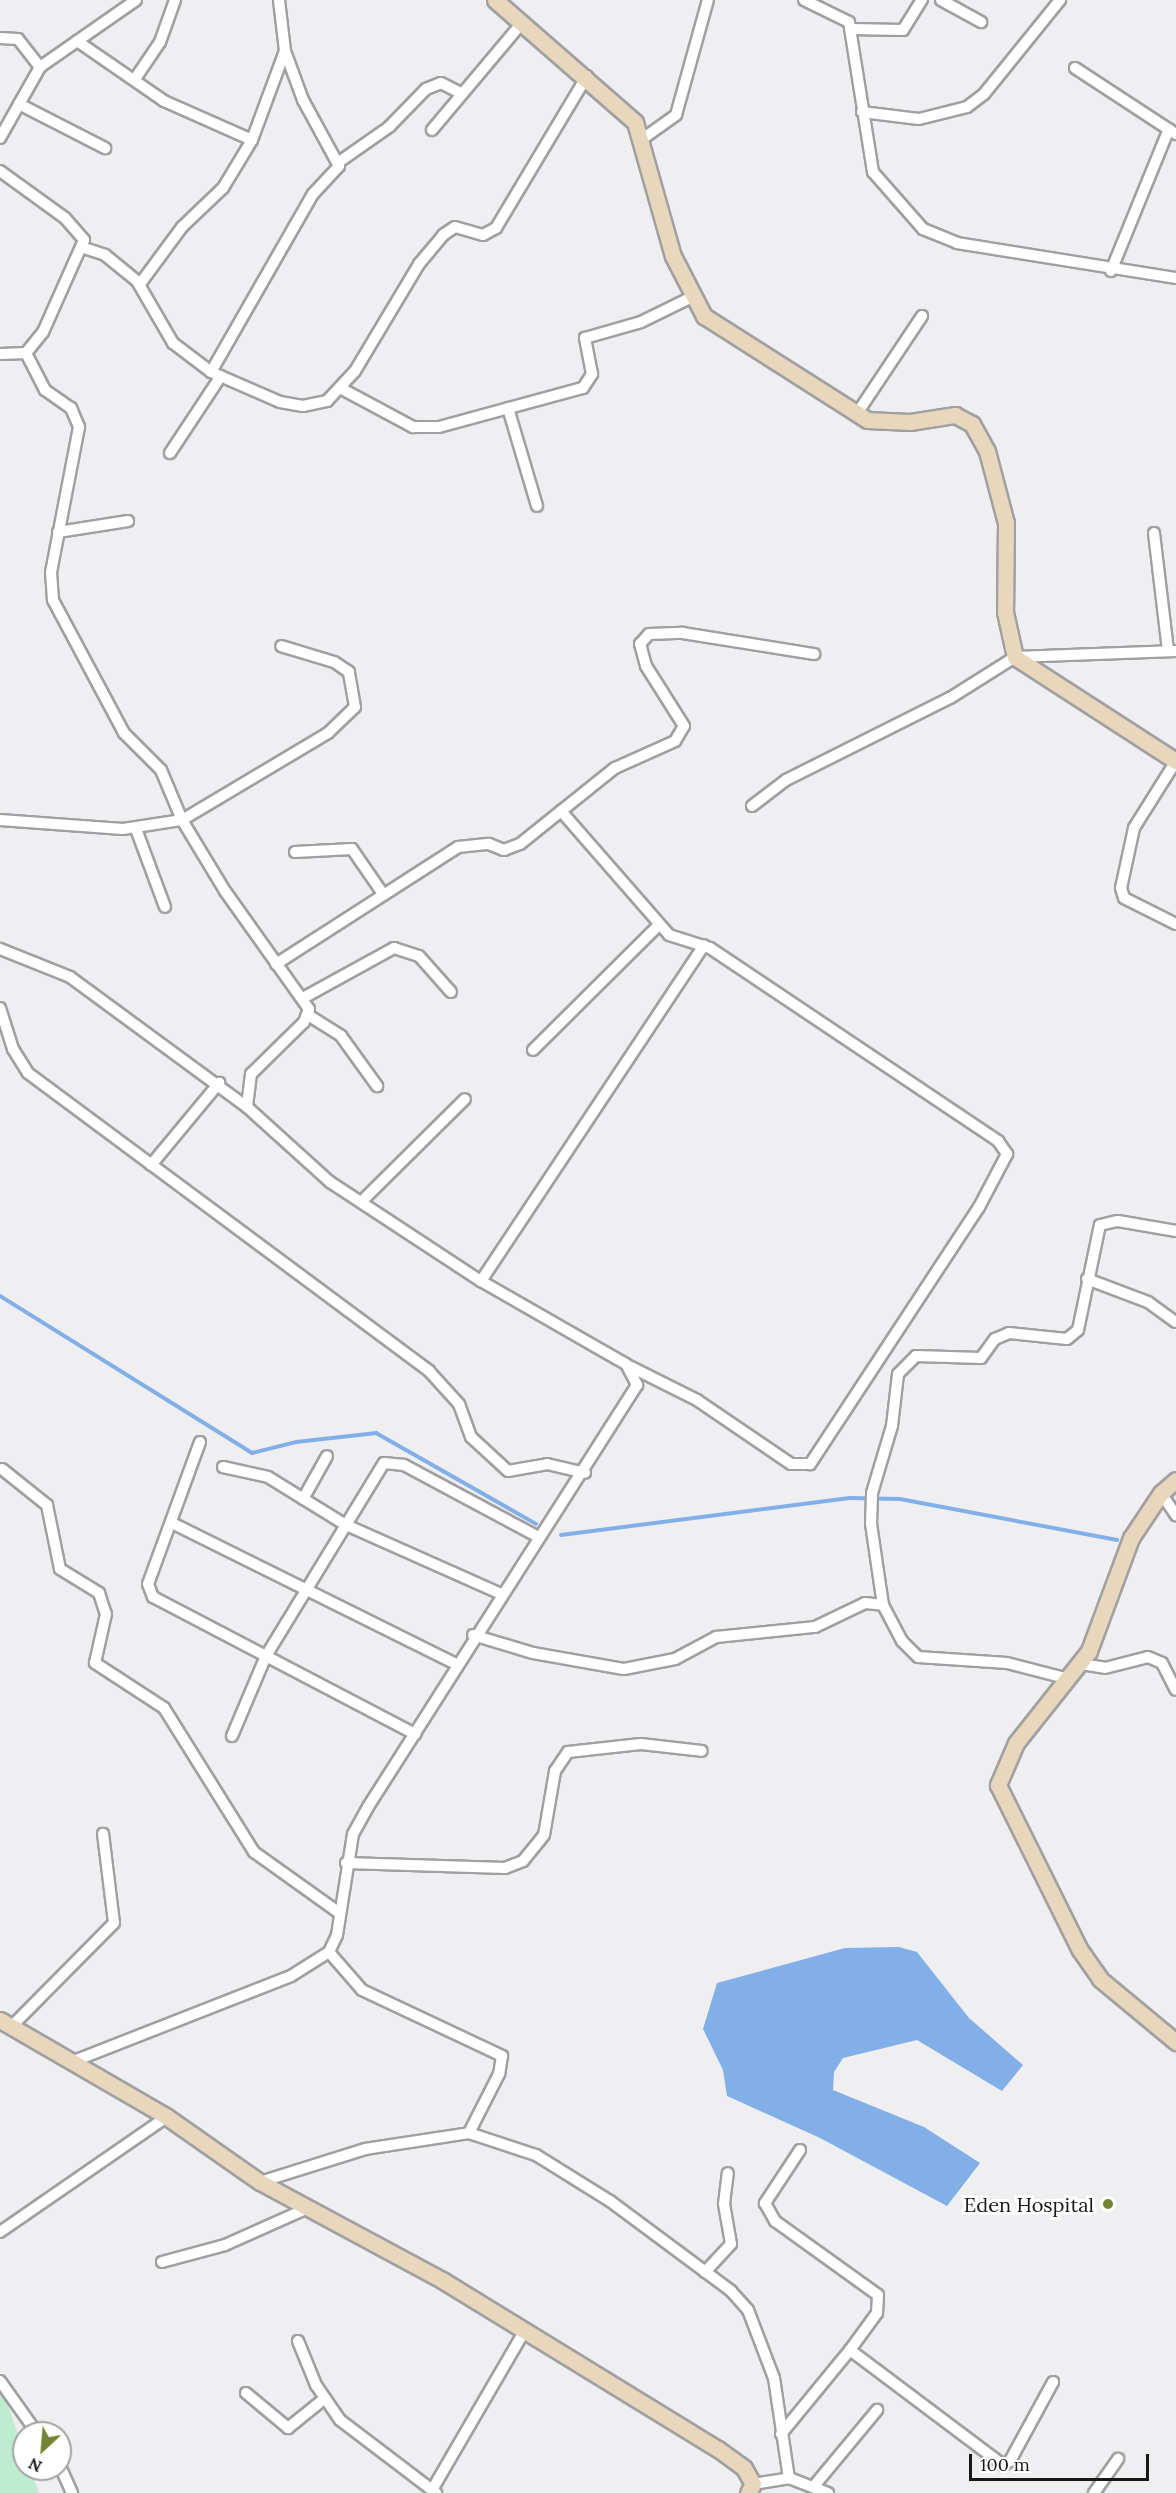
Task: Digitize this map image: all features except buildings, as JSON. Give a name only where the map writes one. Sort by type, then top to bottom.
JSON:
[{"type":"street","points":[[0,138],[40,68],[136,0]]},
{"type":"street","points":[[135,79],[160,42],[175,0]]},
{"type":"street","points":[[279,0],[285,51],[303,100],[339,162]]},
{"type":"street","points":[[495,0],[627,111],[641,140],[673,256],[690,298],[718,326],[856,415],[881,423],[955,415],[980,435],[1006,523],[1005,612],[1015,657],[1176,761],[1134,828],[1121,888],[1124,898],[1176,924]]},
{"type":"street","points":[[641,140],[676,115],[708,0]]},
{"type":"street","points":[[804,0],[842,16],[851,29],[873,172],[923,229],[957,243],[1112,271],[1176,278]]},
{"type":"street","points":[[851,29],[903,30],[922,0]]},
{"type":"street","points":[[940,0],[981,22]]},
{"type":"street","points":[[862,112],[919,119],[967,107],[984,94],[1060,0]]},
{"type":"street","points":[[432,130],[521,24]]},
{"type":"street","points":[[0,38],[18,39],[40,68]]},
{"type":"street","points":[[77,41],[164,101],[252,140]]},
{"type":"street","points":[[140,284],[182,227],[218,194],[252,140],[285,51]]},
{"type":"street","points":[[1075,68],[1172,132],[1112,271]]},
{"type":"street","points":[[84,248],[105,255],[140,284],[173,343],[216,374],[262,396],[303,406],[327,401],[342,389],[419,264],[443,235],[455,226],[483,236],[496,228],[587,76]]},
{"type":"street","points":[[170,453],[216,374],[313,194],[339,162],[388,127],[426,89],[441,83],[461,93]]},
{"type":"street","points":[[19,104],[105,148]]},
{"type":"street","points":[[0,171],[77,229],[84,248]]},
{"type":"street","points":[[27,353],[43,332],[56,293],[84,248]]},
{"type":"street","points":[[342,389],[424,429],[508,408],[583,388],[591,374],[585,338],[641,322],[690,298]]},
{"type":"street","points":[[856,415],[922,316]]},
{"type":"street","points":[[0,354],[27,353]]},
{"type":"street","points":[[27,353],[45,390],[71,408],[79,427],[58,532],[53,600],[86,667],[124,733],[161,770],[182,820],[276,964],[303,998],[308,1016],[341,1036],[377,1086]]},
{"type":"street","points":[[508,408],[537,506]]},
{"type":"street","points":[[58,532],[128,521]]},
{"type":"street","points":[[752,806],[786,780],[950,698],[1015,657],[1172,650],[1154,533]]},
{"type":"street","points":[[276,964],[468,842],[509,849],[635,755],[681,734],[682,718],[642,654],[642,639],[649,634],[683,633],[814,654]]},
{"type":"street","points":[[0,820],[136,829],[182,820],[351,713],[357,699],[349,672],[334,662],[281,646]]},
{"type":"street","points":[[0,949],[70,977],[219,1083],[291,1151],[361,1203],[481,1281],[626,1364],[697,1400],[791,1464],[810,1464],[1007,1160],[998,1141],[704,945],[677,939],[659,925],[561,812]]},
{"type":"street","points":[[136,829],[165,907]]},
{"type":"street","points":[[295,852],[352,849],[383,894]]},
{"type":"street","points":[[532,1050],[659,925]]},
{"type":"street","points":[[481,1281],[704,945]]},
{"type":"street","points":[[303,998],[394,948],[419,956],[451,992]]},
{"type":"street","points":[[0,1008],[19,1063],[429,1371],[459,1404],[471,1437],[508,1471],[547,1464],[585,1473]]},
{"type":"street","points":[[247,1107],[251,1074],[308,1016]]},
{"type":"street","points":[[152,1165],[219,1083]]},
{"type":"street","points":[[361,1203],[465,1099]]},
{"type":"street","points":[[1069,1679],[1007,1663],[918,1657],[883,1605],[871,1507],[872,1493],[892,1426],[898,1374],[909,1360],[925,1355],[976,1360],[995,1339],[1009,1333],[1066,1339],[1078,1330],[1096,1234],[1106,1222],[1176,1231]]},
{"type":"street","points":[[1087,1279],[1148,1302],[1176,1322]]},
{"type":"street","points":[[74,2061],[291,1976],[329,1953],[338,1935],[338,1912],[353,1834],[473,1635],[538,1537],[585,1473],[637,1385],[626,1364]]},
{"type":"street","points":[[200,1442],[149,1592],[161,1605],[266,1656],[415,1734]]},
{"type":"street","points":[[303,1499],[327,1456]]},
{"type":"street","points":[[232,1736],[266,1656],[376,1472],[391,1461],[538,1537]]},
{"type":"street","points":[[223,1467],[268,1477],[344,1524],[501,1594]]},
{"type":"street","points":[[2,1469],[47,1505],[60,1569],[99,1593],[106,1614],[95,1663],[156,1700],[254,1852],[338,1912]]},
{"type":"street","points":[[1176,1480],[1161,1493],[1131,1538],[1081,1664],[1007,1758],[1000,1795],[1080,1950],[1100,1979],[1176,2042]]},
{"type":"street","points":[[1161,1493],[1176,1515]]},
{"type":"street","points":[[172,1523],[456,1664]]},
{"type":"street","points":[[473,1635],[533,1653],[624,1670],[675,1659],[716,1637],[815,1627],[865,1603],[883,1605]]},
{"type":"street","points":[[1081,1664],[1105,1668],[1142,1657],[1156,1659],[1176,1690]]},
{"type":"street","points":[[346,1863],[506,1868],[523,1861],[541,1842],[555,1771],[568,1752],[641,1744],[702,1750]]},
{"type":"street","points":[[103,1834],[114,1923],[5,2024],[74,2061],[167,2117],[260,2182],[525,2330],[718,2449],[744,2468],[751,2488],[789,2478],[828,2493]]},
{"type":"street","points":[[329,1953],[362,1990],[502,2056],[499,2074],[469,2133]]},
{"type":"street","points":[[0,2232],[167,2117]]},
{"type":"street","points":[[260,2182],[365,2149],[469,2133],[536,2155],[705,2272],[742,2304],[762,2336],[774,2378],[789,2478]]},
{"type":"street","points":[[781,2434],[850,2350],[877,2313],[878,2295],[775,2221],[765,2203],[800,2150]]},
{"type":"street","points":[[705,2272],[731,2244],[724,2204],[728,2173]]},
{"type":"street","points":[[162,2262],[225,2245],[306,2209]]},
{"type":"street","points":[[298,2341],[324,2399],[340,2421],[434,2492],[525,2330]]},
{"type":"street","points":[[850,2350],[1002,2466],[1011,2461],[1053,2382]]},
{"type":"street","points":[[0,2380],[29,2421]]},
{"type":"street","points":[[246,2392],[288,2428],[324,2399]]},
{"type":"street","points":[[814,2486],[877,2410]]},
{"type":"street","points":[[1094,2493],[1118,2459]]},
{"type":"green space","points":[[0,2383],[13,2421],[12,2481],[34,2481],[39,2493],[0,2493]]},
{"type":"water","points":[[899,1947],[917,1952],[969,2018],[1023,2065],[1002,2091],[917,2040],[843,2058],[834,2072],[833,2090],[924,2127],[980,2163],[947,2206],[820,2138],[727,2096],[723,2070],[703,2029],[717,1983],[845,1948]]},
{"type":"waterway","points":[[0,1296],[252,1453],[296,1442],[376,1433],[536,1524]]},
{"type":"waterway","points":[[561,1535],[850,1498],[900,1499],[1117,1540]]},
{"type":"place","name":"Eden Hospital","points":[[1108,2204]]}]
